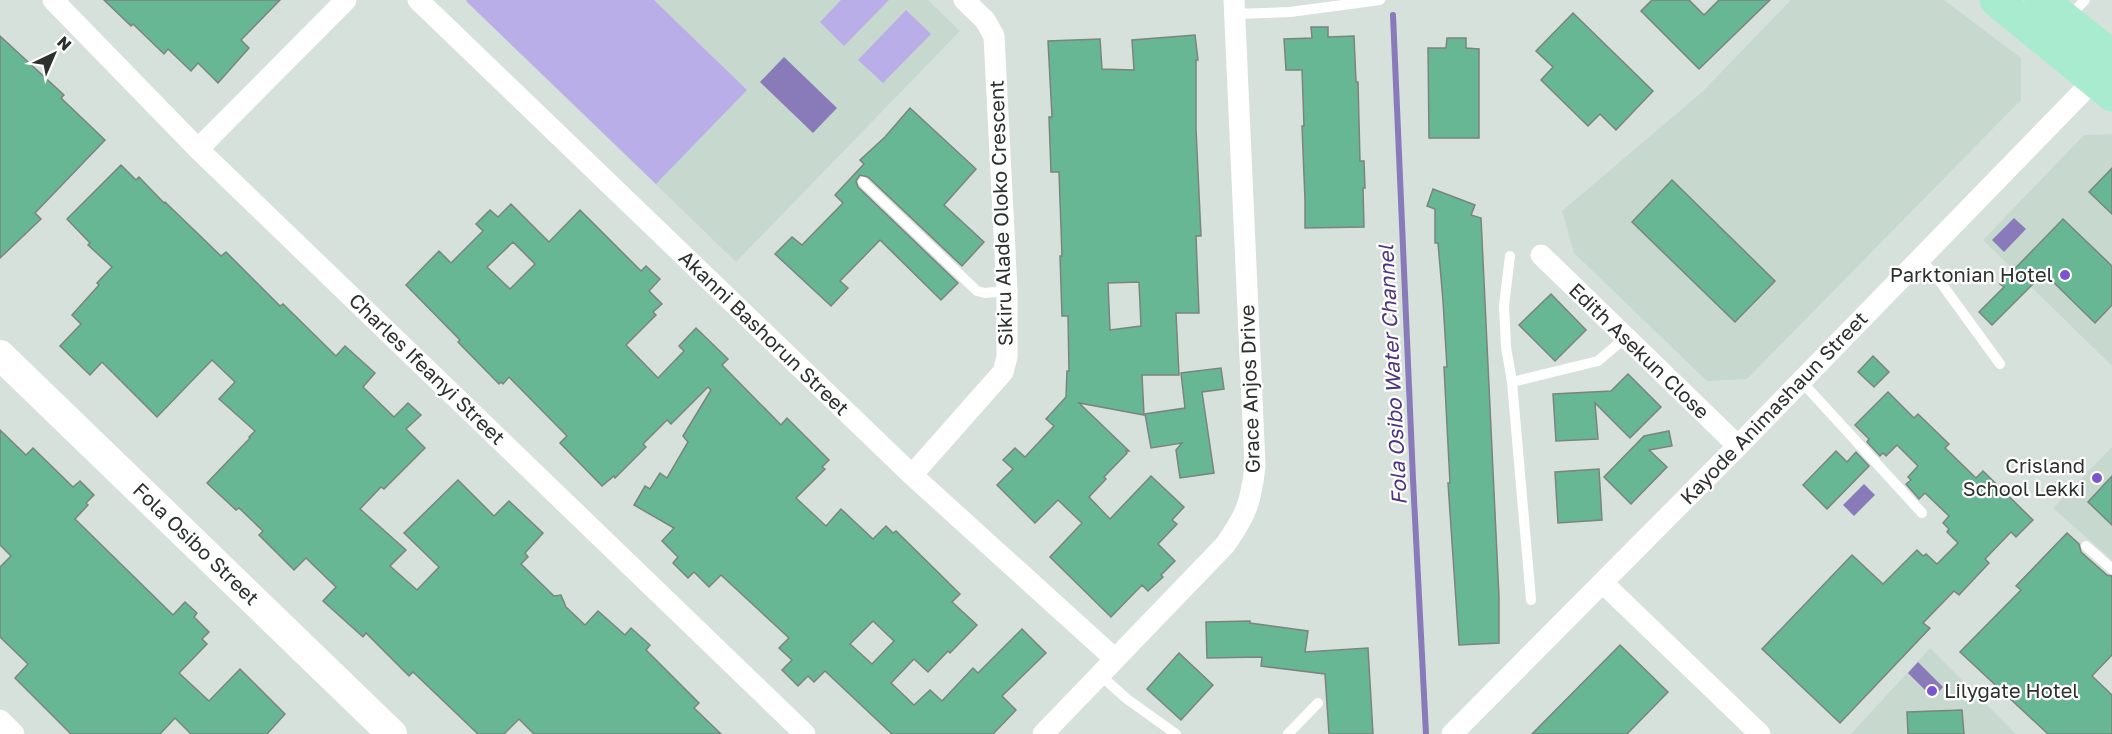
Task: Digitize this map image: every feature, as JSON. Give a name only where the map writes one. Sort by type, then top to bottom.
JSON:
[{"type":"main road","points":[[1996,0],[2106,77]]},
{"type":"main road","points":[[2041,0],[2075,10],[2106,77]]},
{"type":"street","name":"Charles Ifeanyi Street","points":[[53,0],[198,149],[805,734]]},
{"type":"street","points":[[198,149],[346,0]]},
{"type":"street","name":"Akanni Bashorun Street","points":[[418,0],[912,475],[1115,659]]},
{"type":"street","name":"Sikiru Alade Oloko Crescent","points":[[912,475],[1003,372],[1007,357],[1007,291],[994,36],[985,20],[964,0]]},
{"type":"street","name":"Grace Anjos Drive","points":[[1043,734],[1225,545],[1242,522],[1252,495],[1255,466],[1234,7]]},
{"type":"street","name":"Kayode Animashaun Street","points":[[1455,732],[1920,258],[2106,77]]},
{"type":"street","name":"Edith Asekun Close","points":[[1541,255],[1738,446]]},
{"type":"street","name":"Fola Osibo Street","points":[[2,362],[392,734]]},
{"type":"street","points":[[1603,583],[1760,734]]},
{"type":"street","points":[[0,720],[14,734]]},
{"type":"lane","points":[[1234,7],[1290,12],[1380,0]]},
{"type":"lane","points":[[863,182],[976,291],[985,293],[1007,291]]},
{"type":"lane","points":[[1510,256],[1504,306],[1506,347],[1512,382],[1531,600]]},
{"type":"lane","points":[[1920,258],[2000,364]]},
{"type":"lane","points":[[1512,382],[1598,361],[1626,337]]},
{"type":"lane","points":[[1801,381],[1922,513]]},
{"type":"lane","points":[[2086,546],[2112,569]]},
{"type":"lane","points":[[1100,675],[1127,699],[1176,734]]},
{"type":"lane","points":[[1288,734],[1318,703]]},
{"type":"shaded area","points":[[465,0],[928,0],[960,31],[736,262]]},
{"type":"shaded area","points":[[654,0],[747,90],[656,184],[466,1]]},
{"type":"shaded area","points":[[841,0],[889,0],[844,46],[820,22]]},
{"type":"shaded area","points":[[1791,0],[1944,0],[2021,58],[2021,100],[1747,379],[1707,381],[1574,253],[1562,211],[1702,92]]},
{"type":"shaded area","points":[[906,10],[931,34],[883,83],[858,60]]},
{"type":"shaded area","points":[[784,57],[837,108],[813,133],[760,82]]},
{"type":"shaded area","name":"Parktonian Hotel","points":[[2112,134],[2112,366],[1983,240],[2084,135]]},
{"type":"shaded area","points":[[2014,218],[2026,229],[2004,252],[1992,240]]},
{"type":"shaded area","name":"Crisland School Lekki","points":[[2112,447],[2112,560],[2053,508]]},
{"type":"shaded area","points":[[1864,484],[1875,495],[1854,516],[1843,505]]},
{"type":"shaded area","name":"Lilygate Hotel","points":[[1930,648],[2016,734],[1851,734]]},
{"type":"shaded area","points":[[1918,662],[1943,687],[1933,698],[1908,673]]},
{"type":"building","points":[[104,0],[280,0],[241,40],[249,48],[218,83],[198,63],[191,71],[168,49],[164,54]]},
{"type":"building","points":[[1652,0],[1689,0],[1704,15],[1719,0],[1770,0],[1699,69],[1641,11]]},
{"type":"building","points":[[1573,13],[1653,91],[1616,130],[1600,114],[1588,126],[1541,80],[1553,67],[1536,51]]},
{"type":"building","points":[[1311,27],[1328,27],[1328,37],[1354,36],[1360,161],[1364,161],[1364,227],[1305,228],[1302,70],[1286,70],[1284,39],[1312,38]]},
{"type":"building","points":[[1195,35],[1198,60],[1196,60],[1196,129],[1201,236],[1196,236],[1199,313],[1176,313],[1179,375],[1142,375],[1144,415],[1079,403],[1129,451],[1126,451],[1127,453],[1089,497],[1110,519],[1151,476],[1184,507],[1172,520],[1177,524],[1158,544],[1175,561],[1148,591],[1142,585],[1111,617],[1050,557],[1082,523],[1058,500],[1035,523],[997,485],[1013,469],[1003,460],[1015,448],[1025,457],[1054,426],[1046,419],[1066,397],[1067,371],[1069,371],[1068,316],[1062,316],[1059,172],[1051,172],[1049,117],[1052,117],[1048,41],[1100,39],[1102,69],[1134,70],[1132,40]],"holes":[[[1139,282],[1141,326],[1110,330],[1108,283]]]},
{"type":"building","points":[[0,36],[64,95],[61,98],[105,140],[35,213],[41,219],[0,258]]},
{"type":"building","points":[[1447,38],[1466,38],[1466,48],[1479,49],[1479,138],[1429,138],[1428,48],[1446,48]]},
{"type":"building","points":[[910,108],[976,169],[944,205],[984,242],[962,266],[868,177],[860,175],[856,181],[858,187],[958,283],[941,300],[880,240],[840,281],[848,288],[831,306],[775,254],[792,237],[802,245],[843,203],[835,195],[864,164],[860,160],[885,137]]},
{"type":"building","points":[[121,165],[136,180],[139,177],[221,256],[226,252],[280,306],[283,304],[336,356],[345,346],[375,373],[363,387],[394,417],[408,403],[421,415],[406,429],[425,448],[384,489],[381,487],[360,509],[406,550],[390,566],[417,590],[439,567],[404,533],[458,480],[494,516],[509,501],[543,533],[525,553],[528,557],[521,564],[554,596],[561,595],[566,607],[585,625],[598,611],[625,635],[631,628],[650,645],[646,650],[699,703],[694,708],[721,734],[534,734],[519,719],[504,734],[478,734],[413,672],[409,676],[366,633],[363,637],[323,601],[336,587],[306,558],[294,570],[259,535],[263,531],[239,508],[236,510],[207,483],[255,431],[219,399],[235,382],[212,360],[157,417],[102,362],[90,375],[60,346],[81,324],[72,315],[112,267],[88,245],[90,243],[67,219]]},
{"type":"building","points":[[2112,168],[2112,214],[2089,192]]},
{"type":"building","points":[[1672,180],[1775,281],[1735,322],[1632,222]]},
{"type":"building","points":[[1433,189],[1475,205],[1471,215],[1481,218],[1499,597],[1499,643],[1459,645],[1448,483],[1450,483],[1444,367],[1447,367],[1443,301],[1438,243],[1435,243],[1435,209],[1427,206]]},
{"type":"building","points":[[511,204],[549,242],[580,210],[641,271],[646,266],[660,279],[649,291],[662,304],[653,312],[656,315],[626,345],[658,378],[684,351],[679,346],[696,328],[728,359],[722,365],[781,425],[787,418],[829,460],[822,467],[825,469],[796,498],[826,526],[841,509],[873,539],[886,526],[893,533],[896,531],[960,594],[952,602],[977,625],[928,672],[914,659],[891,683],[914,705],[930,690],[942,701],[973,668],[978,673],[1022,629],[1046,653],[1002,696],[1016,710],[993,734],[892,734],[825,671],[814,682],[808,676],[798,686],[782,670],[792,660],[779,648],[789,638],[721,575],[709,587],[694,572],[688,578],[673,563],[678,557],[662,541],[674,528],[634,505],[645,486],[650,489],[660,473],[667,478],[688,442],[683,436],[711,390],[708,387],[671,424],[667,420],[643,444],[646,447],[615,478],[614,476],[602,486],[560,443],[567,436],[509,377],[503,384],[501,382],[499,384],[458,342],[460,340],[406,285],[439,251],[451,263],[483,231],[476,224],[490,210],[498,217]],"holes":[[[513,242],[535,264],[510,289],[487,267]],[[873,621],[894,641],[872,664],[850,644]]]},
{"type":"building","points":[[2063,219],[2112,266],[2112,305],[2095,323],[2044,273],[1992,325],[1979,312],[2004,287],[2000,284]]},
{"type":"building","points":[[1551,294],[1586,330],[1555,361],[1519,325]]},
{"type":"building","points":[[1873,356],[1889,372],[1874,387],[1858,372]]},
{"type":"building","points":[[1221,368],[1224,389],[1202,392],[1214,473],[1180,478],[1176,450],[1182,443],[1151,448],[1145,414],[1185,408],[1181,373]]},
{"type":"building","points":[[1628,374],[1661,407],[1630,438],[1595,403],[1598,439],[1556,441],[1553,394],[1611,391]]},
{"type":"building","points":[[1888,392],[1914,418],[1918,414],[1949,444],[1945,448],[1976,478],[1983,471],[2033,520],[2016,537],[2011,532],[1985,559],[1989,563],[1959,595],[1954,591],[1923,623],[1930,628],[1840,723],[1762,649],[1852,555],[1883,584],[1917,550],[1923,556],[1926,554],[1937,564],[1958,543],[1947,532],[1949,529],[1943,523],[1949,516],[1925,493],[1919,499],[1906,484],[1911,480],[1908,477],[1918,466],[1897,445],[1886,456],[1883,453],[1880,456],[1867,442],[1869,439],[1855,425]]},
{"type":"building","points":[[0,430],[26,455],[33,448],[73,487],[80,481],[94,495],[75,519],[173,615],[185,602],[197,613],[194,617],[209,632],[202,639],[207,644],[179,673],[209,701],[240,669],[285,714],[267,734],[191,734],[175,718],[160,734],[71,734],[15,678],[28,664],[0,637],[0,567],[11,556],[0,545]]},
{"type":"building","points":[[1669,431],[1672,446],[1649,450],[1667,467],[1631,504],[1604,477],[1644,436]]},
{"type":"building","points":[[1836,451],[1847,462],[1856,452],[1869,466],[1827,509],[1803,485]]},
{"type":"building","points":[[1599,469],[1602,520],[1558,523],[1555,472]]},
{"type":"building","points":[[2112,476],[2112,525],[2088,502]]},
{"type":"building","points":[[2067,533],[2079,544],[2081,552],[2107,575],[2112,576],[2112,655],[2092,676],[2112,695],[2112,734],[2048,734],[1960,652],[2021,590],[2016,586]]},
{"type":"building","points":[[1250,621],[1250,623],[1308,631],[1305,652],[1368,648],[1373,734],[1329,734],[1325,674],[1261,666],[1262,657],[1207,658],[1206,622]]},
{"type":"building","points":[[1620,645],[1668,692],[1627,734],[1532,734]]},
{"type":"building","points":[[1179,653],[1213,685],[1181,720],[1147,689]]},
{"type":"building","points":[[1962,710],[1964,734],[1908,734],[1907,712]]},
{"type":"waterway","name":"Fola Osibo Water Channel","points":[[1393,15],[1426,734]]},
{"type":"place","name":"Parktonian Hotel","points":[[2065,275]]},
{"type":"place","name":"Crisland School Lekki","points":[[2097,478]]},
{"type":"place","name":"Lilygate Hotel","points":[[1932,691]]}]
